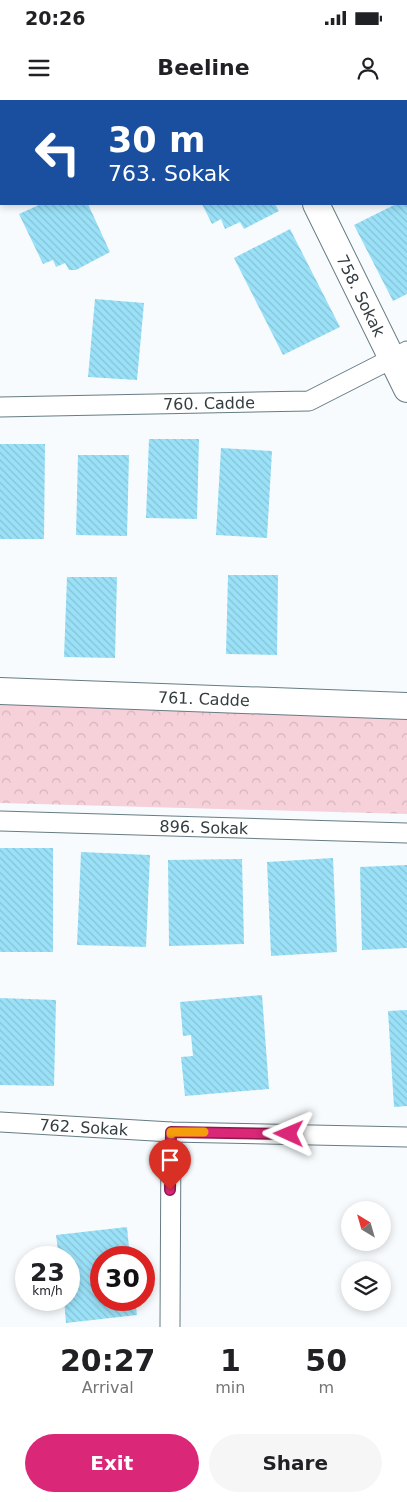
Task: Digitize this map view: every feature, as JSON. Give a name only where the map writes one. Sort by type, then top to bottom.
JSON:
[{"type":"street","name":"758. Sokak","points":[[317,205],[400,355],[407,389]]},
{"type":"street","name":"760. Cadde","points":[[0,407],[309,400],[400,355]]},
{"type":"street","name":"761. Cadde","points":[[0,691],[407,706]]},
{"type":"street","name":"896. Sokak","points":[[0,821],[407,833]]},
{"type":"street","name":"762. Sokak","points":[[0,1122],[171,1132],[407,1138]]},
{"type":"street","points":[[170,1327],[171,1132]]},
{"type":"green space","points":[[0,704],[407,717],[407,814],[0,803]]},
{"type":"building","points":[[39,205],[88,205],[110,252],[76,270],[69,270],[65,263],[56,267],[53,260],[43,264],[19,214]]},
{"type":"building","points":[[202,205],[276,205],[279,211],[244,229],[240,222],[225,229],[221,219],[212,224]]},
{"type":"building","points":[[394,205],[407,205],[407,294],[393,301],[354,225]]},
{"type":"building","points":[[290,229],[340,327],[283,355],[234,258]]},
{"type":"building","points":[[95,299],[144,303],[137,380],[88,377]]},
{"type":"building","points":[[149,439],[199,439],[197,519],[146,518]]},
{"type":"building","points":[[0,444],[45,444],[44,539],[0,539]]},
{"type":"building","points":[[221,448],[272,451],[267,538],[216,535]]},
{"type":"building","points":[[78,455],[129,455],[127,536],[76,535]]},
{"type":"building","points":[[228,575],[278,575],[277,655],[226,654]]},
{"type":"building","points":[[67,577],[117,577],[115,658],[64,657]]},
{"type":"building","points":[[0,848],[53,848],[53,952],[0,952]]},
{"type":"building","points":[[81,852],[150,855],[146,947],[77,945]]},
{"type":"building","points":[[333,858],[337,952],[271,956],[267,862]]},
{"type":"building","points":[[242,859],[244,944],[169,946],[168,860]]},
{"type":"building","points":[[407,865],[407,948],[362,950],[360,867]]},
{"type":"building","points":[[262,995],[269,1089],[185,1096],[181,1057],[193,1056],[191,1035],[183,1036],[180,1002]]},
{"type":"building","points":[[0,998],[56,1000],[54,1086],[0,1085]]},
{"type":"building","points":[[407,1010],[407,1106],[394,1107],[388,1011]]},
{"type":"building","points":[[127,1227],[129,1246],[90,1246],[90,1311],[136,1311],[137,1315],[66,1323],[65,1311],[80,1311],[80,1246],[57,1246],[56,1235]]},
{"type":"slow traffic","points":[[171,1134],[171,1132],[204,1132]]},
{"type":"route","points":[[170,1190],[171,1132],[289,1134]]}]
